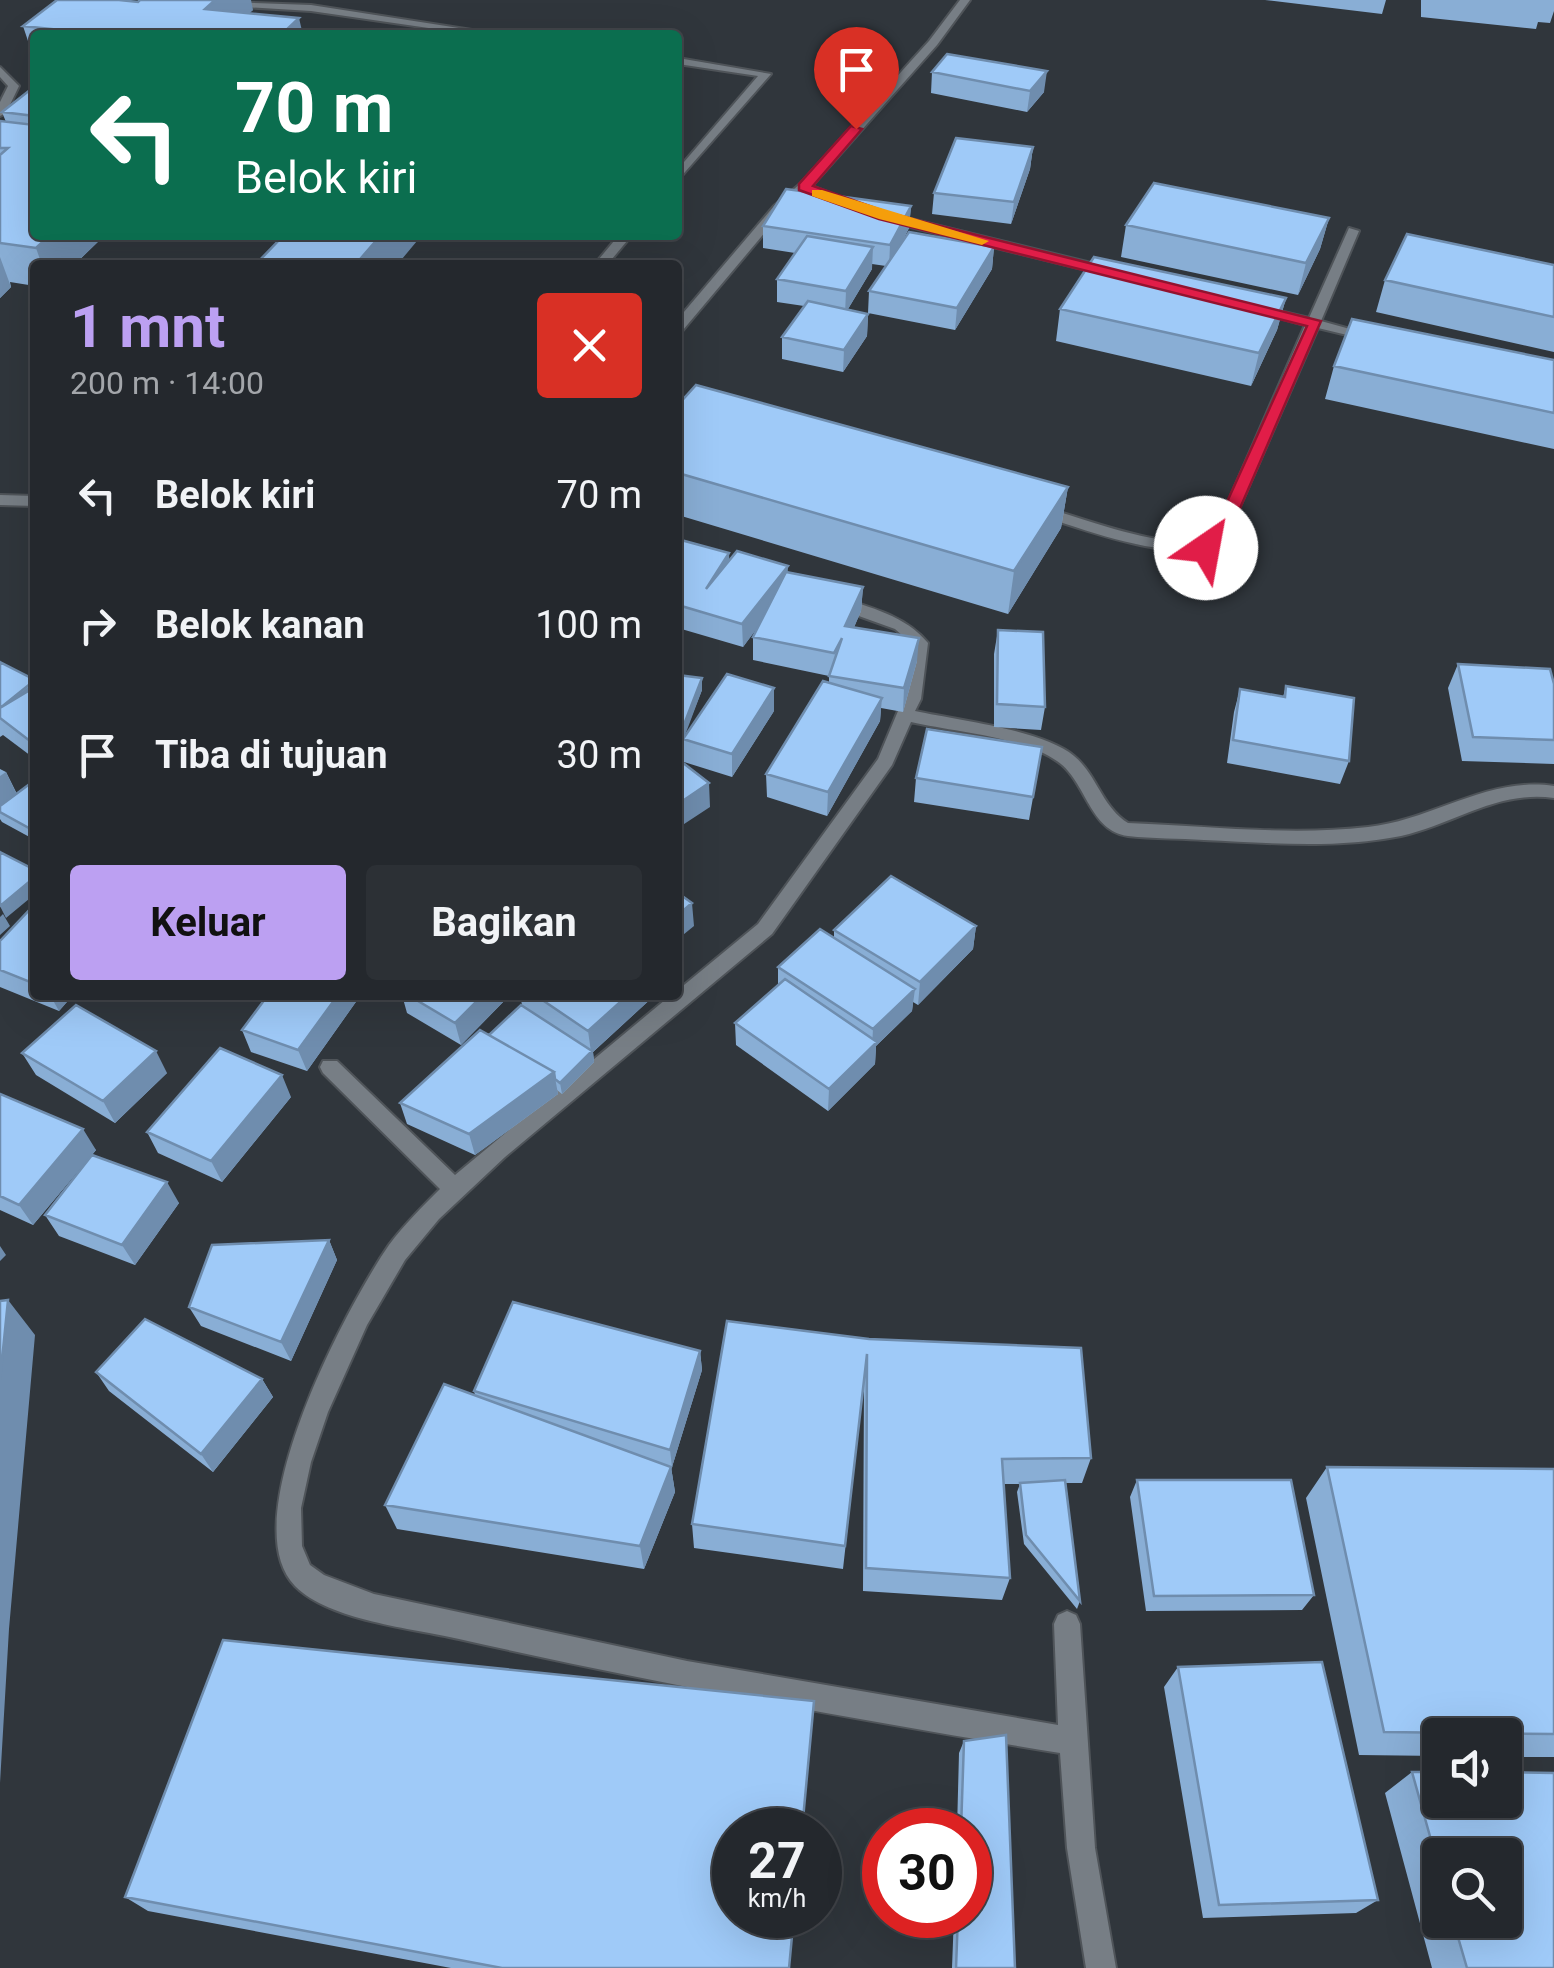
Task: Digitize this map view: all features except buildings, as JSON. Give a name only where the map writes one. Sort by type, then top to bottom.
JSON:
[{"type":"street","points":[[176,0],[311,8],[464,30]]},
{"type":"street","points":[[682,322],[778,209],[804,187],[934,43],[965,0]]},
{"type":"street","points":[[682,62],[766,74],[682,171]]},
{"type":"street","points":[[0,70],[14,86],[0,113]]},
{"type":"street","points":[[804,187],[869,211],[1130,277]]},
{"type":"street","points":[[1015,504],[1182,548],[1212,546],[1219,540],[1353,231]]},
{"type":"street","points":[[604,260],[622,240]]},
{"type":"street","points":[[1241,305],[1389,340]]},
{"type":"street","points":[[0,500],[30,501]]},
{"type":"street","points":[[682,998],[765,929],[886,761],[906,715],[920,644],[902,626],[882,616],[814,594]]},
{"type":"street","points":[[906,715],[1057,752],[1087,782],[1110,822],[1125,829],[1342,835],[1401,829],[1512,788],[1554,792]]},
{"type":"street","points":[[680,1000],[454,1189],[397,1253],[314,1408],[290,1520],[297,1570],[313,1585],[361,1602],[595,1658],[1072,1741]]},
{"type":"street","points":[[330,1067],[454,1189]]},
{"type":"street","points":[[1067,1624],[1081,1848],[1100,1968]]},
{"type":"slow traffic","points":[[817,193],[884,216],[982,241]]},
{"type":"route","points":[[856,129],[804,187],[884,216],[1315,324],[1219,540],[1206,548]]}]
